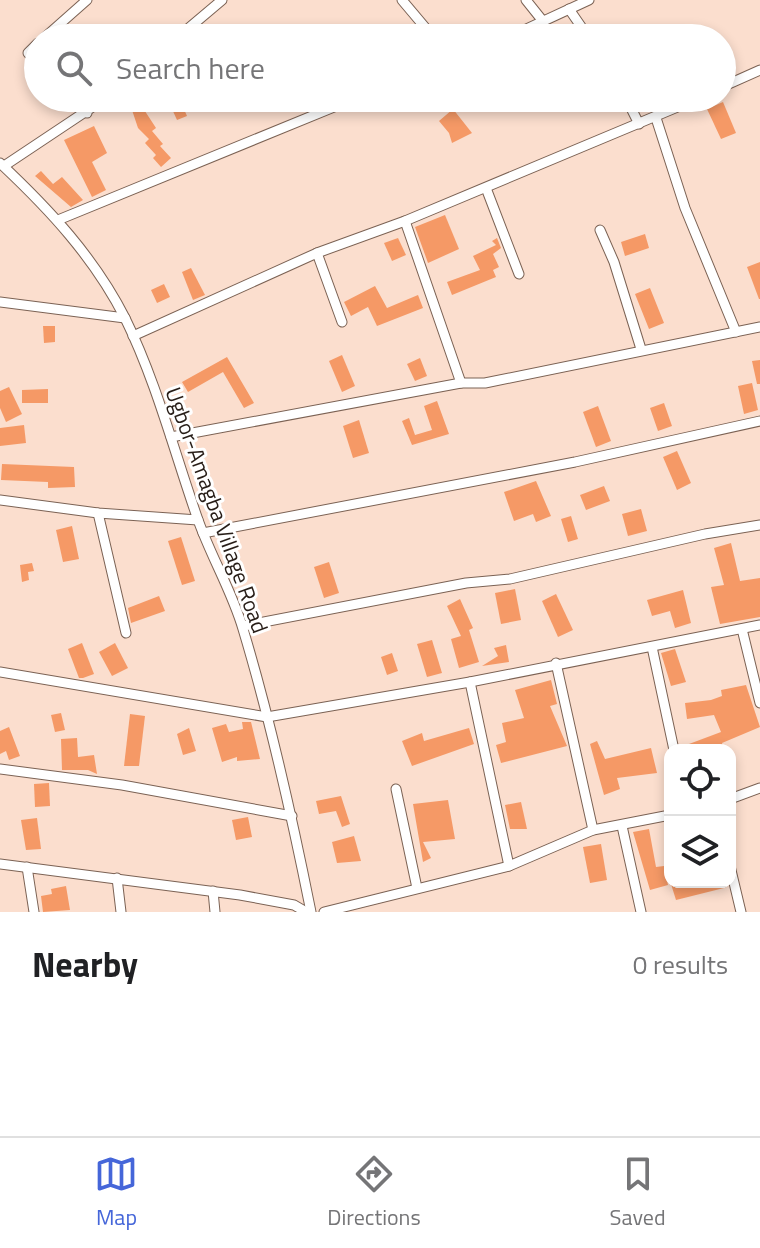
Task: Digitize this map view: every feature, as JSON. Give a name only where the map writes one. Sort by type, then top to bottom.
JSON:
[{"type":"street","points":[[60,24],[87,0]]},
{"type":"street","points":[[194,24],[222,0]]},
{"type":"street","points":[[402,0],[422,24]]},
{"type":"street","points":[[526,0],[542,20]]},
{"type":"street","points":[[534,24],[589,0]]},
{"type":"street","points":[[569,9],[579,24]]},
{"type":"street","points":[[736,81],[760,70]]},
{"type":"street","points":[[58,220],[322,112]]},
{"type":"street","points":[[633,112],[639,124]]},
{"type":"street","points":[[133,336],[317,253],[405,221],[669,112]]},
{"type":"street","points":[[2,165],[87,113]]},
{"type":"street","points":[[656,118],[685,208],[736,332]]},
{"type":"street","name":"Ugbor-Amagba Village Road","points":[[2,165],[58,220],[83,251],[133,336],[198,520],[243,626],[292,816],[308,912]]},
{"type":"street","points":[[486,188],[519,274]]},
{"type":"street","points":[[405,221],[461,383]]},
{"type":"street","points":[[600,230],[614,262],[641,349]]},
{"type":"street","points":[[317,253],[342,322]]},
{"type":"street","points":[[0,302],[125,318]]},
{"type":"street","points":[[171,437],[461,383],[485,383],[760,327]]},
{"type":"street","points":[[203,533],[575,462],[760,421]]},
{"type":"street","points":[[0,500],[98,513],[198,520]]},
{"type":"street","points":[[98,513],[126,633]]},
{"type":"street","points":[[243,626],[466,583],[510,579],[705,534],[760,525]]},
{"type":"street","points":[[0,672],[267,717],[470,682],[760,625]]},
{"type":"street","points":[[742,629],[760,703]]},
{"type":"street","points":[[652,647],[673,744]]},
{"type":"street","points":[[556,663],[593,830]]},
{"type":"street","points":[[470,682],[509,866]]},
{"type":"street","points":[[0,769],[122,785],[292,816]]},
{"type":"street","points":[[736,797],[760,788]]},
{"type":"street","points":[[396,789],[417,888]]},
{"type":"street","points":[[324,912],[509,866],[593,830],[666,816]]},
{"type":"street","points":[[622,826],[641,912]]},
{"type":"street","points":[[0,864],[213,891],[294,905],[308,912]]},
{"type":"street","points":[[27,867],[34,912]]},
{"type":"street","points":[[117,878],[121,912]]},
{"type":"street","points":[[735,888],[741,912]]},
{"type":"street","points":[[213,891],[215,912]]},
{"type":"building","points":[[133,112],[146,112],[156,128],[152,131],[163,144],[160,146],[171,158],[161,167],[153,158],[156,155],[145,143],[149,139],[138,128]]},
{"type":"building","points":[[173,112],[185,112],[187,116],[177,120]]},
{"type":"building","points":[[450,112],[455,112],[472,133],[452,143],[449,133],[439,121]]},
{"type":"building","points":[[708,112],[727,112],[736,133],[721,139]]},
{"type":"building","points":[[94,126],[107,153],[92,162],[106,190],[92,197],[64,140]]},
{"type":"building","points":[[41,171],[53,184],[62,177],[83,200],[71,207],[35,176]]},
{"type":"building","points":[[445,215],[459,249],[428,263],[415,227]]},
{"type":"building","points":[[645,234],[649,248],[625,256],[621,242]]},
{"type":"building","points":[[398,238],[406,255],[392,261],[384,243]]},
{"type":"building","points":[[497,238],[501,248],[493,254],[499,267],[493,270],[496,277],[452,295],[447,282],[480,270],[473,256],[496,245],[492,241]]},
{"type":"building","points":[[760,262],[760,299],[759,299],[747,267]]},
{"type":"building","points":[[191,268],[205,295],[193,300],[182,272]]},
{"type":"building","points":[[164,284],[170,297],[157,303],[151,290]]},
{"type":"building","points":[[375,286],[387,308],[418,295],[423,308],[377,326],[368,307],[351,316],[344,302]]},
{"type":"building","points":[[650,288],[664,323],[649,329],[635,294]]},
{"type":"building","points":[[43,326],[55,326],[55,342],[44,343]]},
{"type":"building","points":[[342,355],[355,386],[342,392],[329,361]]},
{"type":"building","points":[[227,357],[254,403],[244,408],[223,372],[188,392],[182,382]]},
{"type":"building","points":[[420,358],[427,376],[415,381],[407,364]]},
{"type":"building","points":[[760,360],[760,384],[757,384],[752,361]]},
{"type":"building","points":[[752,383],[758,410],[744,414],[738,386]]},
{"type":"building","points":[[9,387],[22,414],[6,422],[0,408],[0,391]]},
{"type":"building","points":[[48,389],[48,403],[22,403],[22,390]]},
{"type":"building","points":[[437,401],[449,434],[412,445],[402,421],[409,418],[415,435],[432,430],[424,406]]},
{"type":"building","points":[[664,403],[672,426],[658,431],[650,408]]},
{"type":"building","points":[[598,406],[611,441],[596,447],[583,412]]},
{"type":"building","points":[[359,420],[369,453],[353,458],[343,426]]},
{"type":"building","points":[[24,425],[26,443],[0,446],[0,428]]},
{"type":"building","points":[[677,451],[691,483],[677,490],[663,457]]},
{"type":"building","points":[[2,464],[74,467],[75,487],[48,488],[48,482],[1,480]]},
{"type":"building","points":[[536,481],[551,516],[536,522],[533,514],[514,521],[504,492]]},
{"type":"building","points":[[604,486],[610,501],[586,510],[580,495]]},
{"type":"building","points":[[641,509],[647,531],[628,536],[622,514]]},
{"type":"building","points":[[571,516],[578,539],[568,542],[561,519]]},
{"type":"building","points":[[72,526],[79,559],[63,562],[56,530]]},
{"type":"building","points":[[181,537],[195,581],[182,585],[168,541]]},
{"type":"building","points":[[731,543],[740,581],[760,578],[760,617],[720,624],[711,587],[724,585],[714,548]]},
{"type":"building","points":[[329,562],[339,593],[324,598],[314,567]]},
{"type":"building","points":[[32,563],[34,571],[28,572],[29,580],[22,582],[20,565]]},
{"type":"building","points":[[515,589],[521,620],[501,624],[495,593]]},
{"type":"building","points":[[683,590],[691,623],[675,628],[670,611],[652,616],[647,600]]},
{"type":"building","points":[[556,594],[573,630],[558,637],[542,601]]},
{"type":"building","points":[[159,596],[165,611],[131,623],[128,608]]},
{"type":"building","points":[[460,599],[473,628],[469,630],[479,662],[459,668],[451,639],[461,636],[447,606]]},
{"type":"building","points":[[432,640],[442,673],[427,677],[417,644]]},
{"type":"building","points":[[82,643],[94,674],[79,678],[68,649]]},
{"type":"building","points":[[115,643],[128,668],[112,676],[99,652]]},
{"type":"building","points":[[506,645],[509,662],[482,666],[498,656],[494,648]]},
{"type":"building","points":[[675,649],[686,682],[671,686],[661,653]]},
{"type":"building","points":[[392,653],[398,671],[387,675],[381,657]]},
{"type":"building","points":[[551,680],[557,704],[550,706],[567,746],[501,763],[496,745],[506,742],[502,723],[524,718],[515,690]]},
{"type":"building","points":[[746,685],[760,727],[722,744],[689,744],[721,732],[714,715],[687,719],[685,703],[711,700],[722,696],[721,690]]},
{"type":"building","points":[[61,713],[65,730],[55,732],[51,715]]},
{"type":"building","points":[[130,714],[145,716],[139,766],[124,766]]},
{"type":"building","points":[[242,722],[251,722],[260,759],[237,761],[237,757],[222,762],[212,728],[226,724],[229,732],[243,729]]},
{"type":"building","points":[[9,727],[20,756],[9,760],[6,751],[0,754],[0,731]]},
{"type":"building","points":[[189,728],[196,751],[183,755],[177,734]]},
{"type":"building","points":[[469,728],[474,744],[412,766],[402,741],[422,733],[424,741]]},
{"type":"building","points":[[77,738],[78,757],[94,755],[97,774],[88,770],[62,770],[61,739]]},
{"type":"building","points":[[597,741],[605,759],[651,748],[657,773],[617,778],[620,789],[604,795],[590,744]]},
{"type":"building","points":[[49,783],[50,806],[35,807],[34,784]]},
{"type":"building","points":[[341,796],[350,824],[342,827],[336,811],[319,814],[316,801]]},
{"type":"building","points":[[448,800],[455,839],[423,842],[431,858],[423,862],[413,804]]},
{"type":"building","points":[[521,802],[527,829],[510,829],[505,805]]},
{"type":"building","points":[[248,817],[252,837],[236,840],[232,820]]},
{"type":"building","points":[[37,818],[41,849],[26,850],[21,820]]},
{"type":"building","points":[[649,829],[656,867],[664,866],[664,886],[650,890],[633,832]]},
{"type":"building","points":[[354,836],[361,861],[337,863],[332,842]]},
{"type":"building","points":[[601,844],[607,880],[590,883],[583,847]]},
{"type":"building","points":[[66,886],[70,910],[43,912],[41,896],[52,894],[51,889]]},
{"type":"building","points":[[672,888],[724,888],[676,900]]}]
